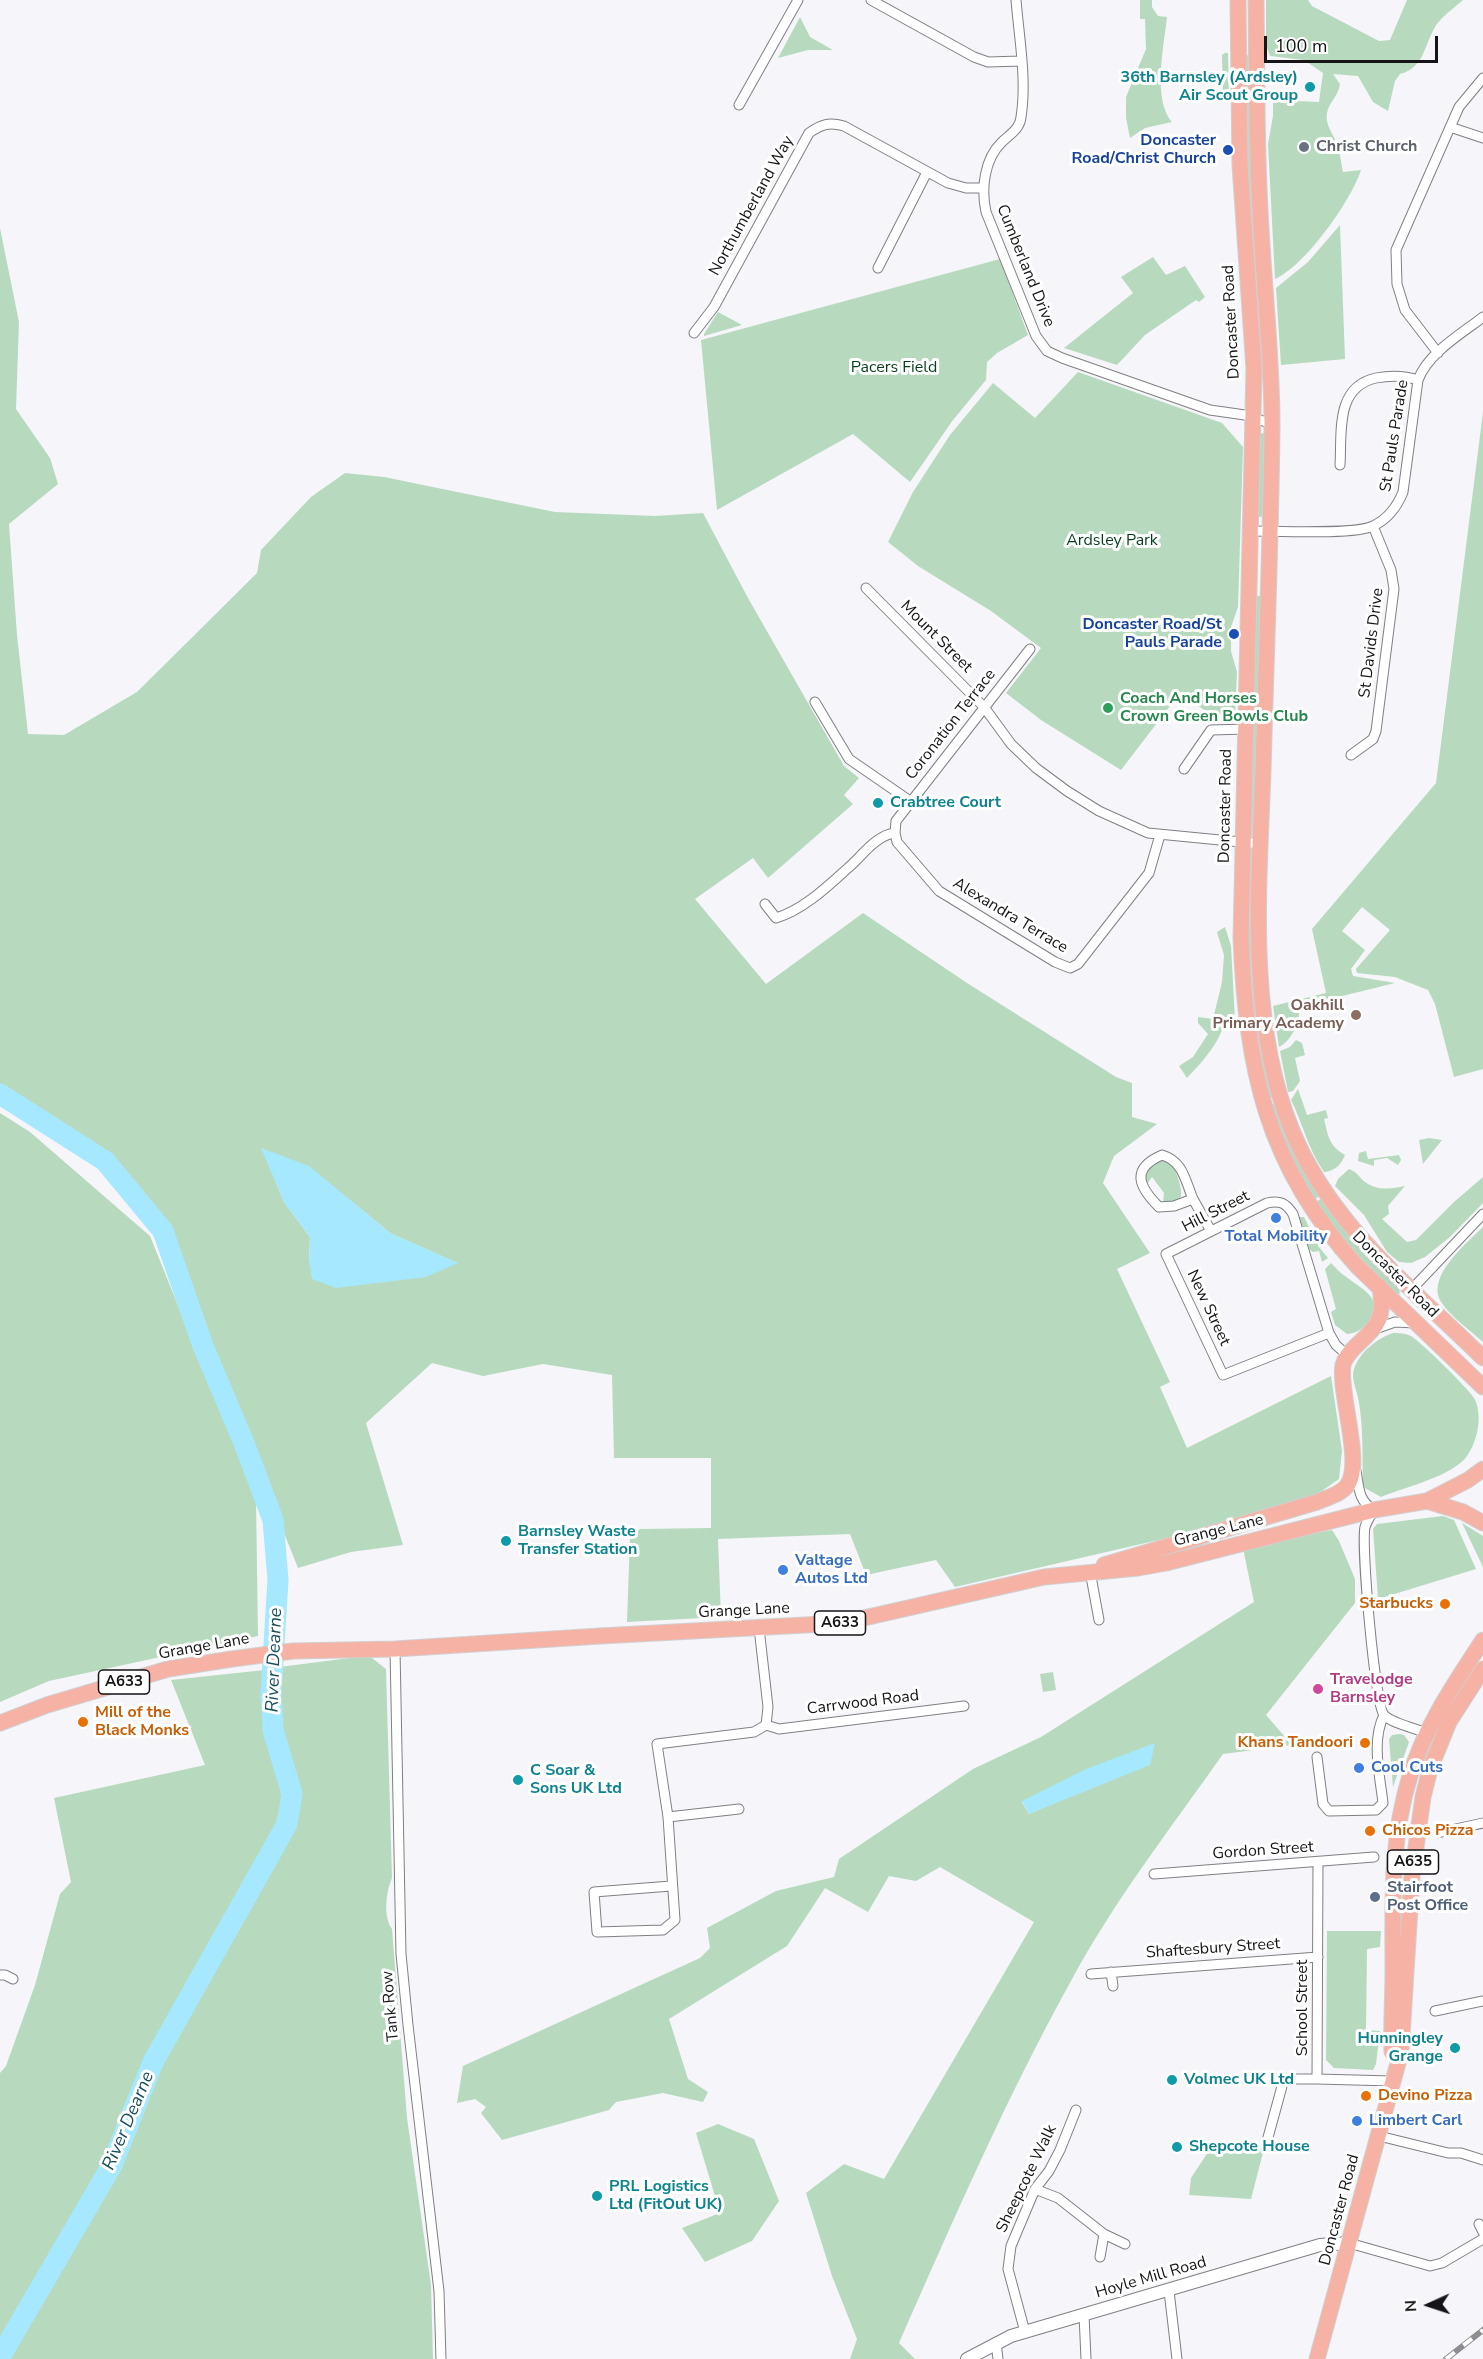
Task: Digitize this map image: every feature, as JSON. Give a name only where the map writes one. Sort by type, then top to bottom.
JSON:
[{"type":"highway","name":"Doncaster Road","points":[[1238,0],[1240,165],[1252,322],[1251,531],[1241,937],[1242,975],[1250,1042],[1264,1108],[1279,1148],[1305,1200],[1341,1249],[1483,1386]]},
{"type":"highway","name":"Doncaster Road","points":[[1256,0],[1259,189],[1269,327],[1272,424],[1259,906],[1262,990],[1269,1050],[1281,1099],[1299,1147],[1325,1194],[1362,1241],[1483,1358]]},
{"type":"highway","points":[[1239,42],[1256,42]]},
{"type":"highway","points":[[1347,1355],[1375,1329],[1381,1312],[1380,1287]]},
{"type":"highway","points":[[1412,1289],[1409,1301],[1437,1342]]},
{"type":"highway","points":[[1431,1306],[1437,1326],[1483,1375]]},
{"type":"highway","name":"A633","points":[[1090,1571],[1120,1559],[1317,1502],[1346,1487],[1351,1477],[1351,1442],[1342,1367],[1347,1355]]},
{"type":"highway","name":"A633","points":[[1427,1501],[1468,1480],[1483,1469]]},
{"type":"highway","name":"Grange Lane","points":[[0,1723],[47,1705],[168,1669],[251,1656],[294,1651],[395,1649],[842,1623],[1044,1576],[1138,1568],[1166,1563],[1374,1510],[1427,1501],[1463,1512],[1483,1523]]},
{"type":"highway","name":"Doncaster Road","points":[[1393,2075],[1395,1847],[1400,1813],[1411,1774],[1427,1733],[1450,1691],[1483,1640]]},
{"type":"highway","name":"Doncaster Road","points":[[1317,2359],[1401,2052],[1412,1876],[1423,1797],[1430,1768],[1449,1722],[1483,1669]]},
{"type":"street","points":[[739,105],[798,0]]},
{"type":"street","points":[[871,0],[974,57],[988,62],[1021,61]]},
{"type":"street","name":"Cumberland Drive","points":[[1016,0],[1021,61],[1021,119],[1014,132],[995,150],[988,166],[983,188],[986,212],[1036,336],[1047,351],[1062,358],[1210,410],[1253,417],[1272,424]]},
{"type":"street","points":[[1438,353],[1405,310],[1397,285],[1396,250],[1459,107],[1483,78]]},
{"type":"street","name":"Northumberland Way","points":[[694,333],[714,307],[809,133],[820,125],[831,123],[844,126],[927,172],[956,185],[983,188]]},
{"type":"street","points":[[1450,128],[1483,138]]},
{"type":"street","points":[[878,268],[927,172]]},
{"type":"street","name":"St Pauls Parade","points":[[1372,526],[1392,511],[1403,492],[1418,380],[1426,364],[1483,317]]},
{"type":"street","points":[[1340,465],[1343,413],[1351,392],[1360,384],[1386,376],[1397,375],[1418,380]]},
{"type":"street","points":[[1251,531],[1355,530],[1372,526]]},
{"type":"street","name":"St Davids Drive","points":[[1351,755],[1373,739],[1376,731],[1394,589],[1391,570],[1372,526]]},
{"type":"street","name":"Mount Street","points":[[866,588],[984,707],[1011,744],[1036,768],[1067,792],[1099,811],[1148,832],[1260,844]]},
{"type":"street","name":"Coronation Terrace","points":[[895,833],[896,821],[910,801],[1030,649]]},
{"type":"street","points":[[815,702],[834,727],[849,759],[910,801]]},
{"type":"street","points":[[1184,769],[1211,730],[1246,729]]},
{"type":"street","points":[[765,904],[776,918],[794,913],[847,870],[884,834],[895,833]]},
{"type":"street","name":"Alexandra Terrace","points":[[895,833],[897,842],[939,891],[1055,962],[1070,968],[1078,964],[1149,873],[1160,835]]},
{"type":"street","points":[[1193,1199],[1174,1206],[1159,1207],[1141,1182],[1139,1175],[1142,1168],[1151,1160],[1162,1155],[1175,1160],[1211,1231]]},
{"type":"street","name":"Hill Street","points":[[1166,1254],[1267,1203],[1281,1202],[1288,1206],[1293,1214],[1329,1333]]},
{"type":"street","points":[[1412,1289],[1483,1214]]},
{"type":"street","name":"New Street","points":[[1166,1254],[1223,1375],[1329,1333]]},
{"type":"street","points":[[1375,1329],[1395,1322],[1417,1323]]},
{"type":"street","points":[[1329,1333],[1336,1345],[1347,1355]]},
{"type":"street","points":[[1317,1757],[1325,1809],[1329,1811],[1376,1810],[1383,1803],[1377,1738],[1384,1715],[1379,1699],[1373,1653],[1365,1538],[1365,1527],[1374,1510],[1366,1506],[1360,1497],[1351,1442]]},
{"type":"street","points":[[1090,1571],[1099,1620]]},
{"type":"street","points":[[759,1629],[768,1707],[766,1725]]},
{"type":"street","name":"Tank Row","points":[[395,1649],[401,1954],[439,2291],[441,2359]]},
{"type":"street","name":"Carrwood Road","points":[[671,1886],[594,1892],[597,1932],[663,1930],[675,1920],[668,1817],[657,1744],[754,1732],[766,1725],[778,1729],[964,1706]]},
{"type":"street","points":[[1384,1715],[1427,1733]]},
{"type":"street","points":[[668,1817],[739,1809]]},
{"type":"street","points":[[1442,1832],[1483,1823]]},
{"type":"street","name":"Gordon Street","points":[[1154,1874],[1374,1857]]},
{"type":"street","name":"School Street","points":[[1318,1862],[1317,2079],[1393,2075]]},
{"type":"street","name":"Shaftesbury Street","points":[[1091,1974],[1318,1957]]},
{"type":"street","points":[[1111,1972],[1113,1986]]},
{"type":"street","points":[[0,1975],[13,1979]]},
{"type":"street","points":[[1435,2011],[1483,2001]]},
{"type":"street","points":[[1245,2079],[1317,2079]]},
{"type":"street","points":[[1267,2141],[1284,2079]]},
{"type":"street","name":"Sheepcote Walk","points":[[1025,2332],[1008,2259],[1011,2246],[1035,2189],[1049,2171],[1060,2150],[1076,2110]]},
{"type":"street","points":[[1379,2136],[1448,2154],[1461,2153],[1483,2160]]},
{"type":"street","points":[[1035,2189],[1058,2198],[1104,2234],[1125,2244]]},
{"type":"street","points":[[1100,2257],[1104,2234]]},
{"type":"street","points":[[1349,2243],[1430,2266],[1442,2263],[1483,2240]]},
{"type":"street","name":"Hoyle Mill Road","points":[[967,2359],[996,2342],[1025,2332],[1320,2245],[1349,2243]]},
{"type":"street","points":[[1169,2291],[1177,2359]]},
{"type":"street","points":[[1084,2315],[1086,2359]]},
{"type":"street","points":[[996,2342],[998,2359]]},
{"type":"green space","points":[[1140,0],[1152,0],[1152,7],[1158,16],[1167,17],[1161,86],[1162,100],[1172,122],[1145,128],[1130,138],[1126,118],[1126,97],[1146,49],[1145,19],[1140,19]]},
{"type":"green space","points":[[1266,0],[1308,0],[1312,6],[1379,41],[1390,40],[1407,0],[1463,0],[1438,23],[1419,62],[1400,74],[1395,81],[1388,111],[1373,102],[1358,76],[1333,74],[1340,84],[1328,109],[1328,126],[1338,147],[1343,172],[1361,170],[1348,198],[1326,231],[1300,261],[1275,279],[1268,144],[1273,116],[1273,100],[1319,102],[1323,73],[1304,60],[1270,56],[1266,45]]},
{"type":"green space","points":[[800,17],[810,37],[833,50],[808,50],[778,58]]},
{"type":"green space","points":[[1228,53],[1229,98],[1223,99],[1222,55]]},
{"type":"green space","points":[[1245,56],[1250,56],[1265,351],[1260,351],[1247,160]]},
{"type":"green space","points":[[1340,225],[1345,359],[1281,365],[1276,288],[1308,262]]},
{"type":"green space","points":[[0,228],[19,322],[16,409],[50,458],[58,484],[9,524],[17,635],[28,734],[64,735],[137,692],[257,573],[261,550],[311,497],[345,473],[384,477],[555,512],[655,516],[703,513],[748,598],[844,766],[859,778],[844,795],[853,804],[768,878],[753,858],[695,899],[766,984],[863,913],[967,983],[1116,1077],[1132,1083],[1132,1117],[1157,1124],[1114,1156],[1103,1183],[1150,1253],[1117,1269],[1170,1382],[1160,1387],[1187,1448],[1331,1376],[1342,1451],[1339,1479],[1319,1493],[1193,1532],[955,1587],[936,1560],[866,1575],[850,1534],[718,1539],[721,1617],[627,1622],[630,1537],[640,1529],[711,1528],[711,1458],[614,1458],[612,1375],[543,1364],[483,1376],[432,1363],[366,1423],[403,1545],[351,1552],[298,1568],[163,1231],[108,1155],[0,1086]],"holes":[[[262,1148],[351,1201],[390,1233],[457,1263],[309,1261],[310,1237],[284,1202]]]},
{"type":"green space","points":[[1153,257],[1166,275],[1185,266],[1205,297],[1199,302],[1196,300],[1145,335],[1117,365],[1064,348],[1133,293],[1121,277]]},
{"type":"green space","name":"Pacers Field","points":[[1000,259],[1028,335],[997,353],[987,362],[986,380],[953,420],[910,482],[853,434],[717,510],[701,340]]},
{"type":"green space","points":[[718,312],[742,325],[704,336],[704,334]]},
{"type":"green space","name":"Ardsley Park","points":[[1078,372],[1222,423],[1243,447],[1238,607],[1231,627],[1231,651],[1237,672],[1235,716],[1210,714],[1180,693],[1121,770],[1041,720],[1006,693],[1041,648],[991,611],[918,566],[888,542],[913,492],[950,435],[993,383],[1035,418]]},
{"type":"green space","points":[[1483,412],[1483,1069],[1454,1077],[1435,1004],[1428,990],[1395,977],[1357,973],[1356,969],[1390,930],[1362,907],[1342,931],[1365,950],[1351,969],[1353,976],[1395,983],[1330,999],[1328,1005],[1299,1012],[1294,1032],[1279,1047],[1273,1006],[1326,993],[1312,929],[1436,783]]},
{"type":"green space","points":[[1260,434],[1265,434],[1263,516],[1260,517],[1257,515]]},
{"type":"green space","points":[[1256,596],[1261,596],[1254,828],[1252,831],[1249,829]]},
{"type":"green space","points":[[1251,853],[1255,856],[1273,1097],[1267,1099],[1248,973],[1249,855]]},
{"type":"green space","points":[[1225,927],[1231,946],[1235,1020],[1225,1021],[1215,1045],[1187,1078],[1179,1066],[1193,1057],[1208,1034],[1198,1023],[1198,1017],[1213,1019],[1222,982],[1224,955],[1217,932]]},
{"type":"green space","points":[[1296,1040],[1302,1043],[1305,1055],[1295,1058],[1300,1081],[1293,1091],[1288,1092],[1280,1051],[1290,1047]]},
{"type":"green space","points":[[1298,1089],[1307,1115],[1326,1110],[1328,1118],[1324,1119],[1330,1140],[1345,1155],[1334,1169],[1324,1172],[1318,1163],[1291,1100]]},
{"type":"green space","points":[[1275,1103],[1300,1164],[1319,1196],[1313,1201],[1297,1172],[1270,1105]]},
{"type":"green space","points":[[0,1113],[30,1132],[150,1236],[256,1499],[258,1636],[49,1681],[0,1702]]},
{"type":"green space","points":[[1429,1138],[1442,1140],[1423,1164],[1419,1140]]},
{"type":"green space","points":[[1366,1151],[1368,1159],[1399,1155],[1401,1160],[1398,1165],[1387,1158],[1374,1160],[1374,1166],[1358,1161],[1359,1153]]},
{"type":"green space","points":[[1164,1160],[1173,1165],[1180,1185],[1181,1197],[1172,1203],[1163,1202],[1164,1193],[1152,1177],[1147,1184],[1145,1177],[1151,1165]]},
{"type":"green space","points":[[1349,1169],[1374,1187],[1405,1186],[1388,1206],[1389,1214],[1382,1219],[1407,1242],[1416,1240],[1483,1177],[1483,1203],[1450,1237],[1425,1257],[1411,1263],[1399,1262],[1387,1252],[1364,1215],[1335,1186],[1338,1179]]},
{"type":"green space","points":[[1321,1199],[1356,1244],[1400,1288],[1399,1298],[1358,1259],[1314,1203]]},
{"type":"green space","points":[[1299,1217],[1304,1217],[1319,1247],[1328,1258],[1322,1262],[1319,1251],[1313,1252],[1309,1249]]},
{"type":"green space","points":[[1483,1227],[1483,1342],[1450,1313],[1438,1293],[1443,1272],[1458,1251]]},
{"type":"green space","points":[[1331,1263],[1368,1293],[1372,1299],[1374,1311],[1360,1330],[1347,1334],[1335,1325],[1331,1312],[1336,1309],[1325,1269]]},
{"type":"green space","points":[[1393,1333],[1411,1336],[1454,1376],[1474,1398],[1479,1419],[1471,1450],[1460,1463],[1440,1475],[1381,1497],[1363,1487],[1361,1420],[1353,1374],[1358,1360],[1366,1350],[1376,1341]]},
{"type":"green space","points":[[1443,1516],[1454,1520],[1476,1569],[1378,1599],[1373,1529],[1377,1524]]},
{"type":"green space","points":[[1462,1523],[1483,1536],[1483,1567]]},
{"type":"green space","points":[[1332,1530],[1355,1579],[1355,1603],[1266,1715],[1292,1745],[1223,1754],[1144,1865],[1088,1951],[1047,2025],[1002,2115],[899,2343],[915,2359],[850,2359],[857,2339],[832,2276],[806,2193],[844,2164],[884,2179],[1034,1922],[940,1867],[916,1881],[889,1876],[868,1912],[825,1888],[787,1946],[669,2019],[688,2079],[708,2092],[703,2102],[663,2093],[616,2102],[609,2110],[502,2140],[481,2113],[486,2107],[475,2099],[457,2103],[463,2066],[700,1958],[710,1948],[707,1928],[776,1891],[834,1877],[839,1859],[973,1769],[1041,1737],[1254,1602],[1243,1548]],"holes":[[[1089,1788],[1029,1814],[1022,1802]]]},
{"type":"green space","points":[[350,1658],[372,1658],[386,1669],[392,1878],[386,1911],[392,1929],[407,2118],[431,2285],[433,2359],[0,2359],[0,2073],[6,2066],[35,1985],[60,1894],[71,1882],[54,1798],[205,1765],[171,1680],[265,1670],[265,1726],[285,1793],[273,1834],[132,2087],[119,2119],[138,2113],[158,2065],[292,1825],[298,1792],[280,1727],[275,1690],[279,1667]]},
{"type":"green space","points":[[1053,1672],[1056,1690],[1043,1692],[1040,1674]]},
{"type":"green space","points":[[1392,1735],[1404,1735],[1409,1742],[1393,1787],[1389,1739]]},
{"type":"green space","points":[[1327,1931],[1381,1931],[1380,1947],[1367,1949],[1366,2030],[1380,2031],[1376,2064],[1373,2070],[1334,2068],[1326,2060]]},
{"type":"green space","points":[[718,2124],[754,2139],[779,2201],[752,2241],[705,2262],[682,2228],[720,2213],[696,2133]]},
{"type":"green space","points":[[1265,2145],[1251,2199],[1189,2195],[1191,2178],[1210,2149]]},
{"type":"water","points":[[261,1148],[309,1166],[390,1233],[458,1263],[426,1277],[336,1288],[312,1279],[309,1261],[310,1237],[284,1202]]},
{"type":"water","points":[[1155,1743],[1150,1765],[1029,1814],[1022,1801],[1086,1769]]},
{"type":"waterway","name":"River Dearne","points":[[0,1094],[105,1161],[163,1231],[203,1346],[244,1443],[273,1520],[278,1580],[271,1694],[273,1730],[292,1794],[287,1824],[153,2062],[112,2165],[0,2357]]},
{"type":"railway","points":[[1446,2359],[1483,2330]]},
{"type":"place","name":"36th Barnsley (Ardsley) Air Scout Group","points":[[1310,87]]},
{"type":"place","name":"Christ Church","points":[[1304,147]]},
{"type":"place","name":"Doncaster Road/Christ Church","points":[[1228,150]]},
{"type":"place","name":"Doncaster Road/St Pauls Parade","points":[[1234,634]]},
{"type":"place","name":"Coach And Horses Crown Green Bowls Club","points":[[1108,708]]},
{"type":"place","name":"Crabtree Court","points":[[878,803]]},
{"type":"place","name":"Oakhill Primary Academy","points":[[1356,1015]]},
{"type":"place","name":"Total Mobility","points":[[1276,1218]]},
{"type":"place","name":"Barnsley Waste Transfer Station","points":[[506,1541]]},
{"type":"place","name":"Valtage Autos Ltd","points":[[783,1570]]},
{"type":"place","name":"Starbucks","points":[[1445,1604]]},
{"type":"place","name":"Travelodge Barnsley","points":[[1318,1689]]},
{"type":"place","name":"Mill of the Black Monks","points":[[83,1722]]},
{"type":"place","name":"Khans Tandoori","points":[[1365,1743]]},
{"type":"place","name":"Cool Cuts","points":[[1359,1768]]},
{"type":"place","name":"C Soar & Sons UK Ltd","points":[[518,1780]]},
{"type":"place","name":"Chicos Pizza","points":[[1370,1831]]},
{"type":"place","name":"Stairfoot Post Office","points":[[1375,1897]]},
{"type":"place","name":"Hunningley Grange","points":[[1455,2048]]},
{"type":"place","name":"Volmec UK Ltd","points":[[1172,2080]]},
{"type":"place","name":"Devino Pizza","points":[[1366,2096]]},
{"type":"place","name":"Limbert Carl","points":[[1357,2121]]},
{"type":"place","name":"Shepcote House","points":[[1177,2147]]},
{"type":"place","name":"PRL Logistics Ltd (FitOut UK)","points":[[597,2196]]}]
